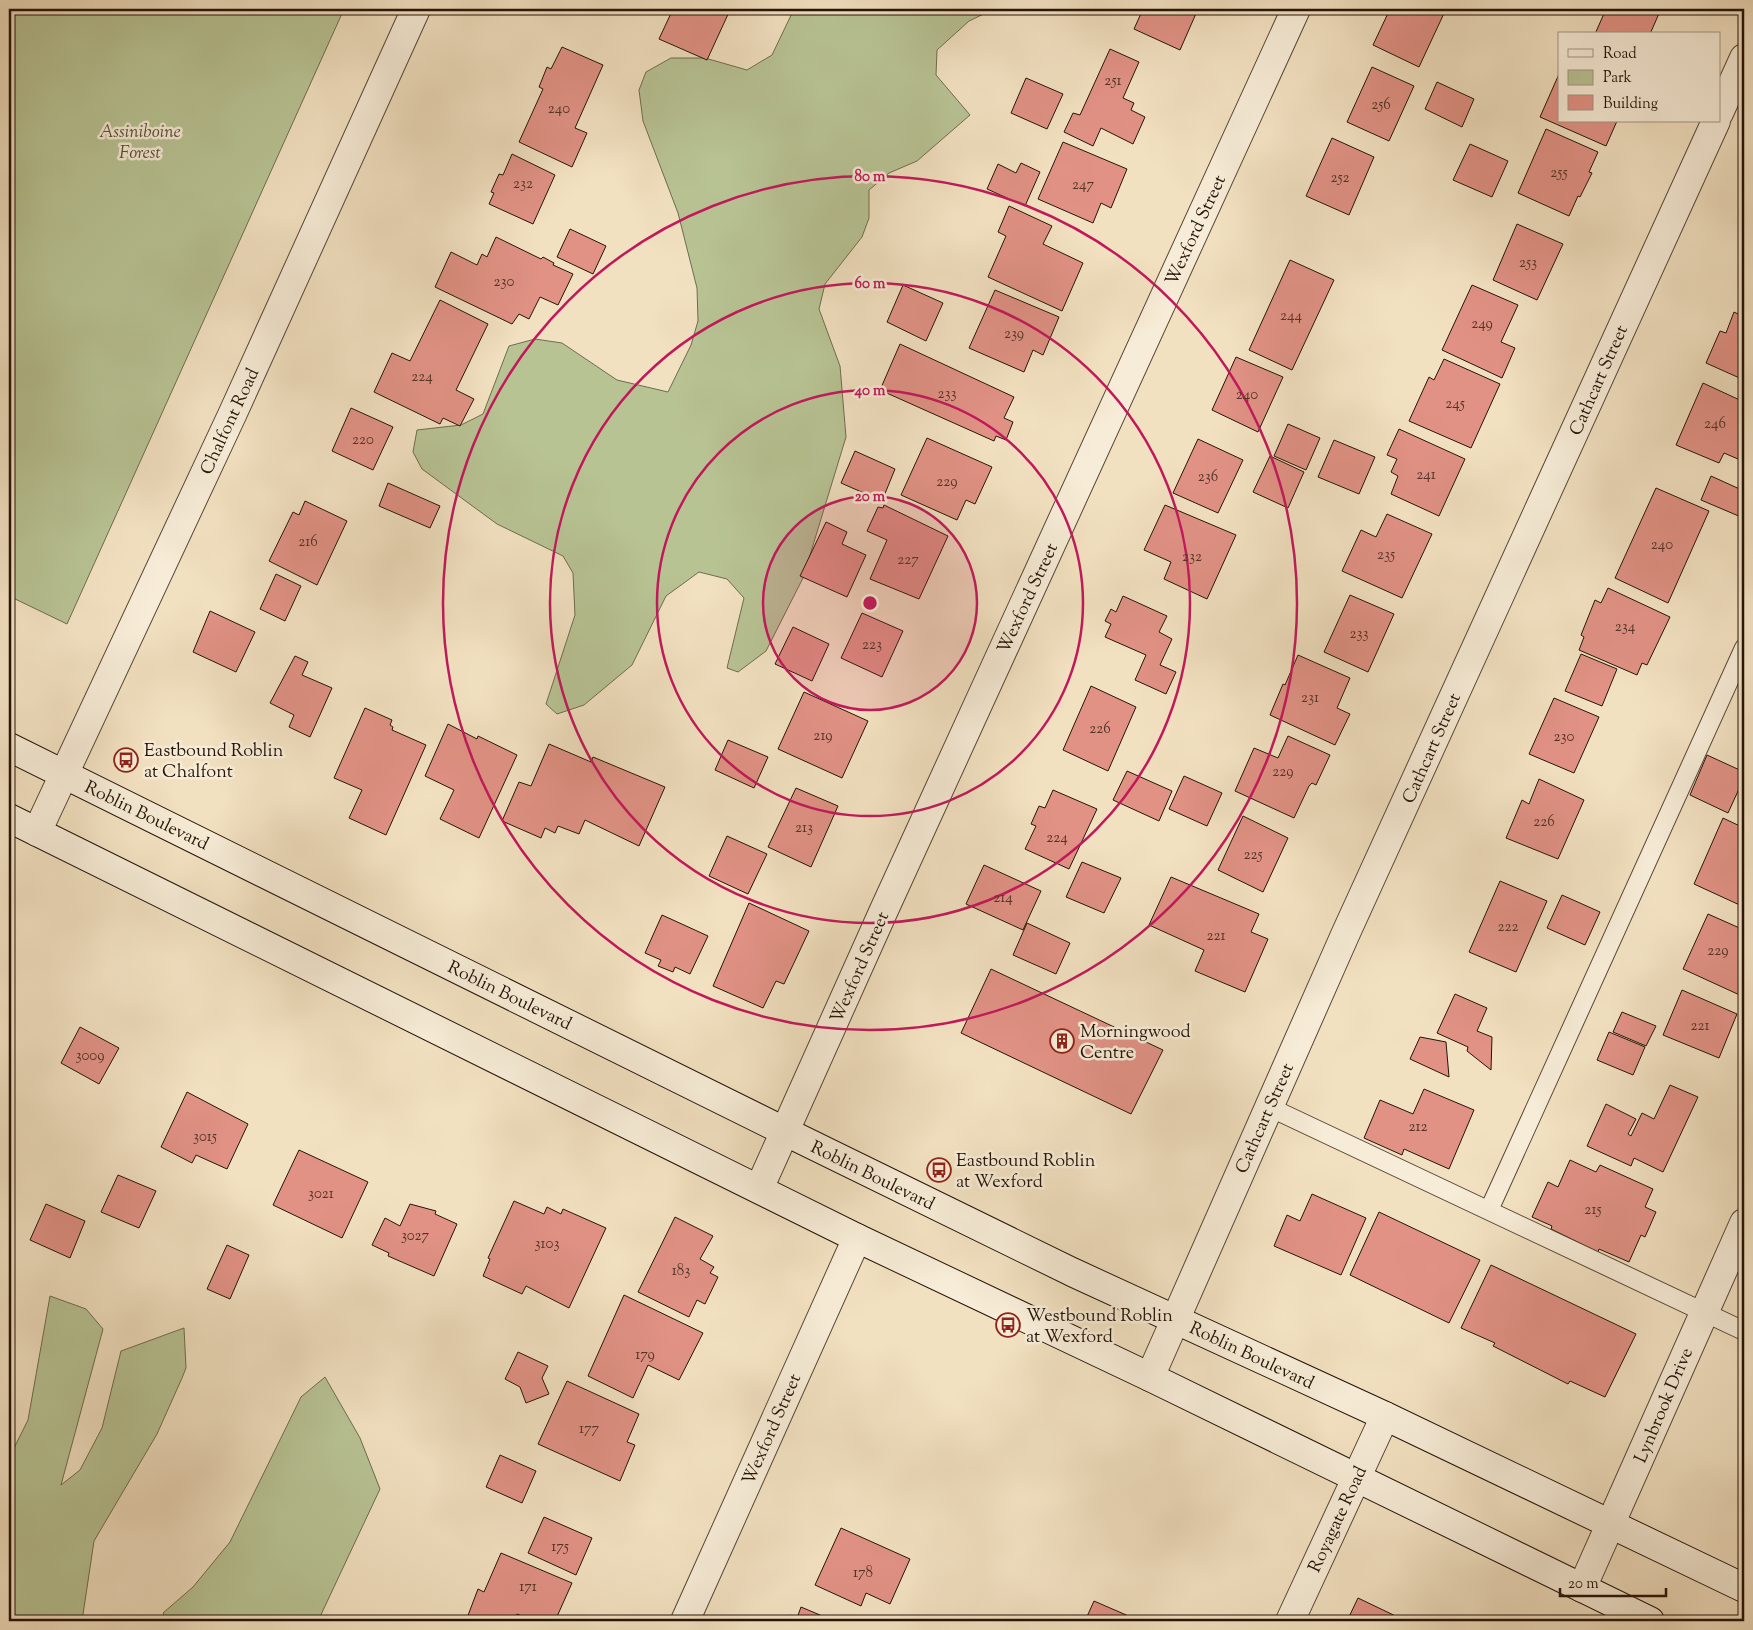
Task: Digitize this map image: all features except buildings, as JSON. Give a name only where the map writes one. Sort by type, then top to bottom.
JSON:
[{"type":"street","name":"Chalfont Road","points":[[37,832],[228,424],[416,9]]},
{"type":"street","name":"Wexford Street","points":[[759,1189],[884,910],[1296,9]]},
{"type":"street","points":[[1720,111],[1744,58]]},
{"type":"street","name":"Cathcart Street","points":[[1150,1377],[1269,1107],[1716,122]]},
{"type":"street","name":"Roblin Boulevard","points":[[9,747],[1072,1272],[1385,1416],[1744,1588]]},
{"type":"street","points":[[9,818],[858,1238],[1150,1377],[1650,1621]]},
{"type":"street","name":"Lynbrook Drive","points":[[1582,1588],[1744,1222]]},
{"type":"street","name":"Wexford Street","points":[[685,1621],[858,1238]]},
{"type":"street","name":"Royagate Road","points":[[1290,1621],[1385,1416]]},
{"type":"lane","points":[[1489,1210],[1744,648]]},
{"type":"lane","points":[[1269,1107],[1744,1331]]},
{"type":"green space","name":"Assiniboine Forest","points":[[9,9],[344,9],[67,624],[9,596]]},
{"type":"green space","points":[[794,9],[994,9],[969,21],[937,50],[936,75],[970,115],[917,161],[889,173],[869,190],[869,218],[862,237],[825,284],[819,309],[840,366],[846,437],[803,578],[766,651],[738,672],[727,668],[744,598],[727,579],[699,572],[666,596],[632,665],[584,705],[557,714],[546,704],[575,615],[573,573],[563,556],[497,524],[422,469],[413,452],[417,430],[461,425],[483,414],[509,346],[535,339],[562,343],[617,380],[668,392],[691,345],[698,321],[697,288],[678,213],[643,121],[639,90],[646,72],[671,58],[705,58],[747,70],[772,55]]},
{"type":"green space","points":[[50,1296],[86,1309],[103,1329],[61,1485],[80,1470],[102,1428],[121,1351],[184,1328],[186,1368],[157,1434],[94,1541],[82,1621],[9,1621],[9,1458],[28,1420]]},
{"type":"green space","points":[[325,1377],[360,1438],[380,1489],[318,1621],[168,1621],[163,1613],[193,1587],[230,1542],[301,1397]]},
{"type":"place","name":"Eastbound Roblin at Chalfont","points":[[126,760]]},
{"type":"place","name":"Morningwood Centre","points":[[1062,1041]]},
{"type":"place","name":"Eastbound Roblin at Wexford","points":[[939,1170]]},
{"type":"place","name":"Westbound Roblin at Wexford","points":[[1008,1325]]}]
